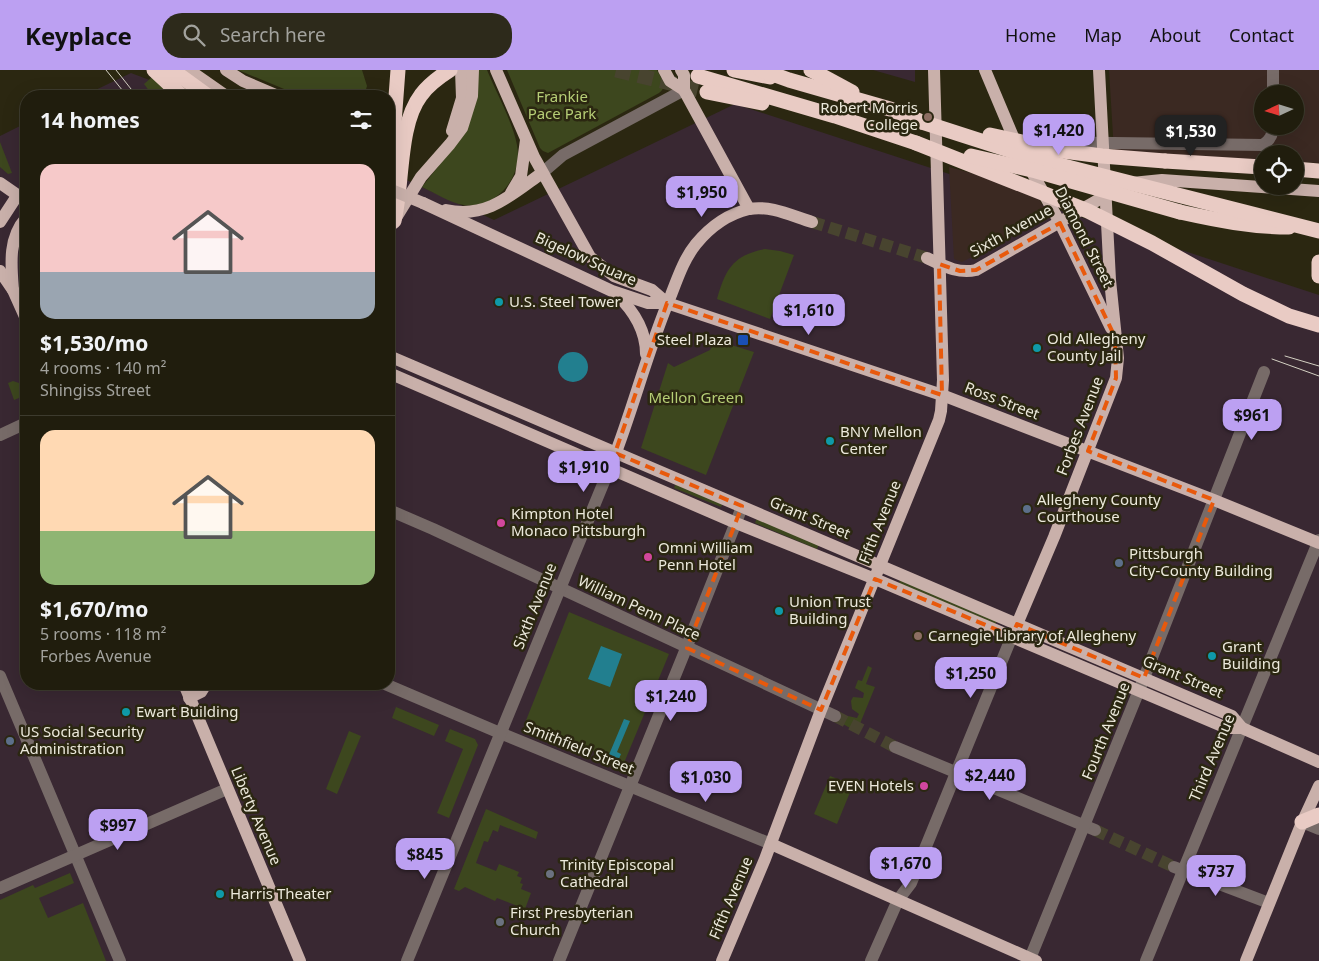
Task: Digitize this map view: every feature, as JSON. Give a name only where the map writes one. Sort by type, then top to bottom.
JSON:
[{"type":"highway","points":[[154,70],[176,90]]},
{"type":"highway","points":[[172,70],[200,90]]},
{"type":"highway","points":[[395,103],[398,70]]},
{"type":"highway","points":[[734,70],[789,80]]},
{"type":"highway","points":[[761,70],[890,109]]},
{"type":"highway","points":[[811,70],[851,91],[919,121],[1040,160],[1319,231]]},
{"type":"highway","points":[[395,213],[398,204],[405,137],[411,112],[421,94],[438,78],[464,71]]},
{"type":"highway","points":[[698,76],[835,116],[910,141],[1088,211],[1152,243],[1260,302],[1289,316],[1319,325]]},
{"type":"highway","points":[[707,92],[835,116]]},
{"type":"highway","points":[[919,121],[1063,151],[1165,162],[1254,167]]},
{"type":"highway","points":[[910,141],[1036,171],[1206,218],[1257,226],[1319,227]]},
{"type":"highway","points":[[1304,170],[1319,171]]},
{"type":"highway","points":[[1319,262],[1319,276]]},
{"type":"highway","points":[[1302,822],[1319,815]]},
{"type":"main road","points":[[189,70],[217,90]]},
{"type":"main road","points":[[226,70],[243,81],[264,90]]},
{"type":"main road","name":"Bigelow Square","points":[[496,70],[542,173],[590,257],[614,276],[652,290],[668,303]]},
{"type":"main road","points":[[664,70],[670,81],[683,94],[749,209]]},
{"type":"main road","points":[[681,70],[684,76],[683,94]]},
{"type":"main road","name":"Fifth Avenue","points":[[722,961],[770,844],[821,710],[939,420],[942,395],[933,261],[934,70]]},
{"type":"main road","name":"Diamond Street","points":[[985,70],[1014,142],[1060,223],[1116,337]]},
{"type":"main road","name":"Forbes Avenue","points":[[1012,636],[1054,537],[1116,378],[1118,358],[1099,70]]},
{"type":"main road","points":[[395,219],[421,177],[443,152],[460,107],[464,71]]},
{"type":"main road","points":[[509,198],[521,176],[526,140]]},
{"type":"main road","points":[[395,192],[427,205],[457,212],[478,211],[498,205],[542,173]]},
{"type":"main road","name":"Sixth Avenue","points":[[933,261],[960,272],[976,270],[1132,183],[1150,180],[1319,191]]},
{"type":"main road","points":[[0,183],[20,198]]},
{"type":"main road","points":[[0,222],[4,208],[20,200]]},
{"type":"main road","name":"Bigelow Square","points":[[427,205],[612,291],[648,303],[668,303]]},
{"type":"main road","points":[[4,208],[20,217]]},
{"type":"main road","name":"Sixth Avenue","points":[[610,467],[646,360],[684,263],[695,245],[715,224],[729,216],[749,209],[774,210],[812,222]]},
{"type":"main road","points":[[13,290],[12,249],[20,226]]},
{"type":"main road","points":[[0,271],[13,290],[20,306]]},
{"type":"main road","points":[[612,291],[629,306],[640,326],[646,343],[646,360]]},
{"type":"main road","name":"Ross Street","points":[[668,303],[942,395],[1319,542]]},
{"type":"main road","name":"Grant Street","points":[[395,359],[1232,716],[1242,728]]},
{"type":"main road","name":"Grant Street","points":[[395,376],[736,523],[1012,636],[1139,692],[1227,728],[1242,728],[1319,762]]},
{"type":"main road","name":"Liberty Avenue","points":[[187,690],[227,789],[303,959]]},
{"type":"main road","points":[[190,698],[202,690]]},
{"type":"main road","points":[[1246,961],[1302,822],[1319,786]]},
{"type":"main road","name":"Smithfield Street","points":[[770,844],[1032,960]]},
{"type":"street","points":[[1273,70],[1273,85]]},
{"type":"street","points":[[542,173],[564,155],[683,94]]},
{"type":"street","points":[[1014,142],[1263,145],[1269,141],[1272,135]]},
{"type":"street","name":"Fourth Avenue","points":[[1032,960],[1090,828],[1144,678],[1264,372]]},
{"type":"street","points":[[0,435],[20,426]]},
{"type":"street","name":"Sixth Avenue","points":[[407,961],[610,467]]},
{"type":"street","points":[[560,961],[742,507]]},
{"type":"street","name":"William Penn Place","points":[[395,513],[835,716]]},
{"type":"street","name":"Third Avenue","points":[[1146,961],[1178,869],[1242,728],[1319,542]]},
{"type":"street","name":"Forbes Avenue","points":[[871,961],[898,900],[911,883],[1012,636]]},
{"type":"street","points":[[0,676],[120,961]]},
{"type":"street","name":"Smithfield Street","points":[[395,688],[770,844]]},
{"type":"street","points":[[895,747],[1090,828]]},
{"type":"street","points":[[0,888],[227,789]]},
{"type":"street","points":[[1302,822],[1319,829]]},
{"type":"street","points":[[1178,869],[1270,903]]},
{"type":"highlighted area","points":[[1060,223],[1115,337],[1116,378],[1088,451],[1214,500],[1144,678],[1017,624],[1012,636],[875,579],[821,710],[687,648],[742,506],[615,453],[667,303],[942,395],[939,264],[960,271],[976,270]]},
{"type":"shaded area","points":[[873,70],[915,70],[915,82]]},
{"type":"shaded area","points":[[1109,70],[1319,70],[1319,163],[1304,162],[1304,145],[1254,145],[1254,161],[1114,152]]},
{"type":"shaded area","points":[[131,73],[176,90],[96,90]]},
{"type":"shaded area","points":[[735,104],[1319,295],[1319,961],[0,961],[0,136],[20,126],[20,690],[395,690],[395,175],[494,220]]},
{"type":"shaded area","points":[[949,167],[993,179],[1037,195],[1049,218],[962,262],[954,259]]},
{"type":"green space","points":[[238,70],[362,70],[367,86],[366,90],[286,90]]},
{"type":"green space","name":"Frankie Pace Park","points":[[479,70],[487,70],[512,127],[518,157],[512,179],[497,196],[487,202],[476,205],[464,205],[448,200],[422,187],[452,149]]},
{"type":"green space","name":"Frankie Pace Park","points":[[507,70],[657,70],[662,79],[663,88],[659,93],[548,153],[540,148]]},
{"type":"green space","points":[[152,77],[165,90],[148,90],[144,84]]},
{"type":"green space","points":[[0,142],[12,173],[8,174],[0,167]]},
{"type":"green space","points":[[765,249],[794,255],[770,319],[717,299],[723,280],[732,265],[745,255]]},
{"type":"green space","name":"Mellon Green","points":[[715,340],[754,352],[706,475],[641,448],[668,363],[674,367],[710,350]]},
{"type":"green space","points":[[13,381],[19,383],[20,398],[14,400],[8,383]]},
{"type":"green space","points":[[676,483],[723,503],[721,507],[674,488]]},
{"type":"green space","points":[[757,518],[819,544],[817,549],[755,523]]},
{"type":"green space","points":[[900,579],[997,620],[995,625],[899,584]]},
{"type":"green space","points":[[569,612],[669,654],[624,763],[525,723]]},
{"type":"green space","points":[[868,666],[872,668],[866,684],[875,687],[857,731],[843,724],[848,716],[857,718],[859,714],[852,709],[851,701],[853,697],[863,698],[864,693],[855,688],[858,680],[862,681]]},
{"type":"green space","points":[[396,707],[439,725],[434,736],[392,718]]},
{"type":"green space","points":[[450,729],[475,739],[478,745],[449,818],[437,813],[463,749],[445,741]]},
{"type":"green space","points":[[349,731],[361,736],[337,794],[326,789]]},
{"type":"green space","points":[[830,776],[853,785],[837,824],[814,814]]},
{"type":"green space","points":[[486,809],[538,832],[536,839],[500,825],[498,832],[493,830],[488,842],[484,841],[476,863],[496,871],[499,864],[519,872],[517,876],[522,878],[520,883],[523,884],[521,889],[531,893],[525,909],[497,898],[495,901],[465,887],[459,891],[454,889]]},
{"type":"green space","points":[[70,873],[74,883],[39,898],[48,918],[83,903],[106,961],[0,961],[0,900],[33,885],[35,888]]},
{"type":"water","points":[[573,352],[584,356],[588,367],[584,378],[573,382],[562,378],[558,367],[562,356]]},
{"type":"water","points":[[601,646],[622,654],[610,687],[588,679]]},
{"type":"water","points":[[624,719],[630,721],[617,752],[621,754],[618,761],[608,757]]},
{"type":"water","points":[[887,848],[893,851],[887,867],[880,865]]},
{"type":"tunnel","points":[[616,70],[707,92]]},
{"type":"tunnel","points":[[812,222],[927,258]]},
{"type":"tunnel","points":[[835,716],[895,747]]},
{"type":"tunnel","points":[[1095,830],[1174,867]]},
{"type":"tram line","points":[[106,70],[122,90]]},
{"type":"tram line","points":[[116,70],[132,90]]},
{"type":"tram line","points":[[1285,356],[1319,366]]},
{"type":"tram line","points":[[1272,359],[1319,376]]},
{"type":"place","name":"Robert Morris College","points":[[928,117]]},
{"type":"place","name":"U.S. Steel Tower","points":[[499,302]]},
{"type":"place","name":"Steel Plaza","points":[[743,340]]},
{"type":"place","name":"Old Allegheny County Jail","points":[[1037,348]]},
{"type":"place","name":"BNY Mellon Center","points":[[830,441]]},
{"type":"place","name":"Allegheny County Courthouse","points":[[1027,509]]},
{"type":"place","name":"Kimpton Hotel Monaco Pittsburgh","points":[[501,523]]},
{"type":"place","name":"Omni William Penn Hotel","points":[[648,557]]},
{"type":"place","name":"Pittsburgh City-County Building","points":[[1119,563]]},
{"type":"place","name":"Union Trust Building","points":[[779,611]]},
{"type":"place","name":"Carnegie Library of Allegheny","points":[[918,636]]},
{"type":"place","name":"Grant Building","points":[[1212,656]]},
{"type":"place","name":"Ewart Building","points":[[126,712]]},
{"type":"place","name":"US Social Security Administration","points":[[10,741]]},
{"type":"place","name":"EVEN Hotels","points":[[924,786]]},
{"type":"place","name":"Trinity Episcopal Cathedral","points":[[550,874]]},
{"type":"place","name":"Harris Theater","points":[[220,894]]},
{"type":"place","name":"First Presbyterian Church","points":[[500,922]]}]
